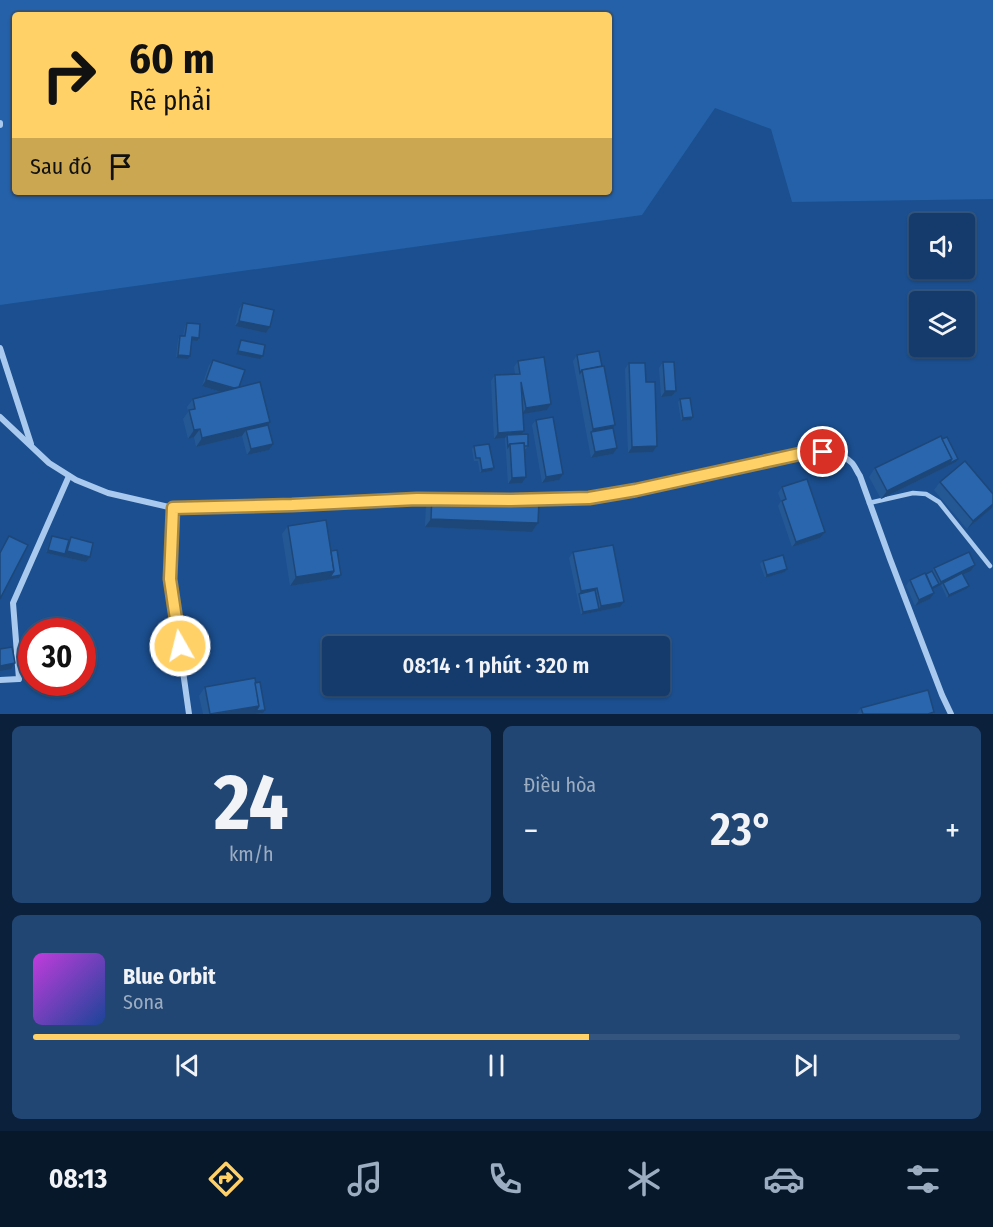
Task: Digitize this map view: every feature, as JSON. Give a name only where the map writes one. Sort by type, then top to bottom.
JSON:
[{"type":"street","points":[[0,348],[32,447]]},
{"type":"street","points":[[0,417],[49,463],[76,480],[108,493],[173,508],[440,499]]},
{"type":"street","points":[[521,500],[605,496],[804,453],[823,452],[840,456],[852,463],[860,476],[951,714]]},
{"type":"street","points":[[0,681],[19,679],[13,603],[69,476]]},
{"type":"street","points":[[173,508],[170,579],[189,714]]},
{"type":"lane","points":[[869,503],[913,493],[926,495],[939,501],[990,566]]},
{"type":"shaded area","points":[[0,0],[993,0],[993,199],[792,202],[771,129],[715,108],[642,215],[0,305]]},
{"type":"building","points":[[243,303],[274,310],[270,327],[239,321]]},
{"type":"building","points":[[187,323],[200,324],[199,338],[192,337],[190,356],[178,355],[180,336],[185,336]]},
{"type":"building","points":[[241,340],[265,345],[263,356],[238,351]]},
{"type":"building","points":[[599,351],[602,366],[582,370],[580,373],[577,355]]},
{"type":"building","points":[[544,357],[551,404],[526,408],[521,382],[524,431],[498,433],[495,375],[520,374],[518,361]]},
{"type":"building","points":[[213,360],[245,370],[239,387],[234,388],[206,380]]},
{"type":"building","points":[[663,362],[674,362],[676,391],[665,391]]},
{"type":"building","points":[[629,363],[645,363],[646,382],[655,382],[657,446],[632,447]]},
{"type":"building","points":[[604,366],[615,425],[593,429],[582,370]]},
{"type":"building","points":[[260,382],[270,422],[202,438],[200,429],[194,430],[189,410],[195,409],[193,399]]},
{"type":"building","points":[[690,398],[693,417],[683,418],[680,399]]},
{"type":"building","points":[[553,417],[563,474],[546,477],[536,420]]},
{"type":"building","points":[[268,425],[273,444],[251,449],[246,430]]},
{"type":"building","points":[[613,428],[617,448],[595,452],[591,432]]},
{"type":"building","points":[[528,434],[528,446],[524,446],[524,443],[510,444],[508,447],[507,435]]},
{"type":"building","points":[[941,436],[952,459],[887,491],[875,468]]},
{"type":"building","points":[[947,437],[958,459],[948,464],[952,459],[942,439]]},
{"type":"building","points":[[524,443],[526,477],[512,478],[510,444]]},
{"type":"building","points":[[489,444],[494,468],[482,470],[480,458],[476,458],[474,446]]},
{"type":"building","points":[[965,461],[993,494],[993,504],[973,521],[940,482]]},
{"type":"building","points":[[807,479],[825,532],[796,542],[782,501],[786,499],[782,487]]},
{"type":"building","points":[[432,495],[539,500],[538,523],[431,519]]},
{"type":"building","points":[[326,520],[334,571],[296,577],[288,526]]},
{"type":"building","points":[[9,536],[28,545],[0,599],[0,553]]},
{"type":"building","points":[[52,536],[69,540],[65,554],[48,550]]},
{"type":"building","points":[[71,537],[93,543],[90,557],[67,551]]},
{"type":"building","points":[[613,545],[624,602],[601,606],[597,588],[581,591],[573,552]]},
{"type":"building","points":[[337,550],[341,575],[330,577],[334,571],[331,551]]},
{"type":"building","points":[[969,552],[975,565],[941,582],[934,568]]},
{"type":"building","points":[[783,555],[787,569],[767,575],[763,561]]},
{"type":"building","points":[[932,571],[939,584],[932,588],[926,574]]},
{"type":"building","points":[[925,573],[934,593],[919,600],[910,580]]},
{"type":"building","points":[[962,573],[969,586],[949,595],[943,583]]},
{"type":"building","points":[[595,590],[599,609],[583,612],[579,594]]},
{"type":"building","points":[[12,647],[15,663],[0,666],[0,649]]},
{"type":"building","points":[[255,678],[259,706],[210,714],[205,687]]},
{"type":"building","points":[[260,682],[265,710],[256,711],[259,706],[255,683]]},
{"type":"building","points":[[928,690],[934,712],[928,714],[863,714],[861,708]]},
{"type":"route","points":[[180,646],[170,579],[173,508],[417,499],[589,498],[804,453],[823,452]]}]
